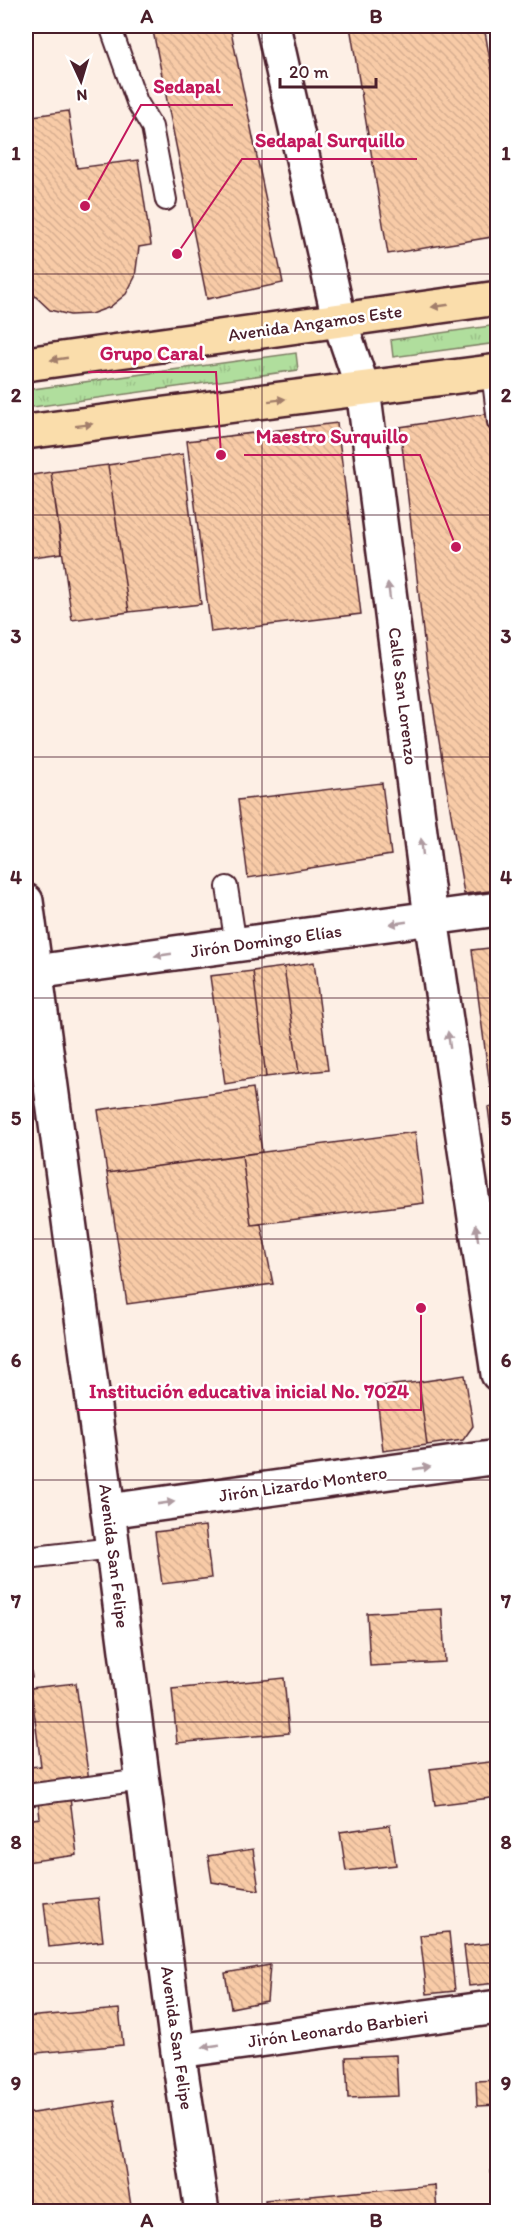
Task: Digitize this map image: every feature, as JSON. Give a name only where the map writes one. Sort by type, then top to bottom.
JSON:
[{"type":"main road","name":"Avenida Angamos Este","points":[[26,363],[498,298]]},
{"type":"main road","points":[[26,432],[495,372]]},
{"type":"street","name":"Calle San Lorenzo","points":[[273,26],[339,319],[363,389],[431,918],[498,1374]]},
{"type":"street","name":"Avenida San Felipe","points":[[26,901],[201,2211]]},
{"type":"street","name":"Jirón Domingo Elías","points":[[35,972],[498,909]]},
{"type":"street","name":"Jirón Lizardo Montero","points":[[108,1510],[498,1457]]},
{"type":"street","name":"Jirón Leonardo Barbieri","points":[[178,2051],[498,2007]]},
{"type":"lane","points":[[110,26],[137,102],[152,128],[166,200]]},
{"type":"lane","points":[[495,372],[498,422]]},
{"type":"lane","points":[[227,887],[236,945]]},
{"type":"lane","points":[[26,1558],[113,1548]]},
{"type":"lane","points":[[26,1795],[143,1780]]},
{"type":"green space","points":[[497,325],[497,343],[393,357],[391,340]]},
{"type":"green space","points":[[296,353],[298,370],[26,408],[26,390]]},
{"type":"building","points":[[152,26],[230,26],[283,283],[207,299]]},
{"type":"building","points":[[350,26],[484,26],[498,106],[498,236],[388,254]]},
{"type":"building","points":[[498,34],[498,71],[492,35]]},
{"type":"building","points":[[68,111],[77,168],[138,160],[151,245],[139,247],[135,277],[126,294],[110,307],[91,314],[70,315],[50,310],[35,296],[26,282],[26,117]]},
{"type":"building","points":[[498,412],[498,890],[464,894],[427,667],[400,427]]},
{"type":"building","points":[[337,423],[361,614],[211,632],[187,441]]},
{"type":"building","points":[[183,454],[201,604],[129,612],[108,465]]},
{"type":"building","points":[[108,465],[129,612],[72,620],[51,472]]},
{"type":"building","points":[[51,472],[62,553],[26,558],[26,476]]},
{"type":"building","points":[[382,783],[391,855],[248,878],[238,800]]},
{"type":"building","points":[[498,947],[498,1086],[490,1087],[472,950]]},
{"type":"building","points":[[314,962],[328,1070],[299,1073],[284,967]]},
{"type":"building","points":[[284,967],[299,1073],[266,1077],[253,971]]},
{"type":"building","points":[[253,971],[266,1077],[225,1084],[210,976]]},
{"type":"building","points":[[253,1088],[262,1152],[107,1173],[98,1110]]},
{"type":"building","points":[[498,1105],[498,1185],[488,1107]]},
{"type":"building","points":[[415,1132],[424,1203],[251,1225],[242,1155]]},
{"type":"building","points":[[242,1155],[251,1225],[261,1224],[273,1284],[127,1304],[107,1173]]},
{"type":"building","points":[[465,1375],[473,1426],[463,1440],[427,1445],[419,1382]]},
{"type":"building","points":[[419,1382],[427,1445],[383,1451],[376,1387]]},
{"type":"building","points":[[205,1526],[211,1578],[162,1584],[155,1532]]},
{"type":"building","points":[[442,1609],[445,1662],[370,1666],[367,1613]]},
{"type":"building","points":[[26,1633],[32,1678],[26,1679]]},
{"type":"building","points":[[284,1678],[289,1733],[177,1743],[172,1689]]},
{"type":"building","points":[[76,1683],[89,1781],[32,1789],[29,1767],[41,1766],[31,1688]]},
{"type":"building","points":[[498,1761],[498,1797],[435,1805],[430,1769]]},
{"type":"building","points":[[70,1798],[77,1855],[26,1862],[26,1820],[40,1818],[38,1802]]},
{"type":"building","points":[[390,1825],[396,1865],[346,1871],[340,1832]]},
{"type":"building","points":[[253,1849],[259,1890],[212,1882],[208,1856]]},
{"type":"building","points":[[98,1898],[103,1941],[49,1947],[44,1903]]},
{"type":"building","points":[[449,1932],[455,1991],[427,1994],[420,1935]]},
{"type":"building","points":[[491,1943],[496,1983],[469,1986],[464,1946]]},
{"type":"building","points":[[270,1965],[267,2001],[231,2008],[225,1973]]},
{"type":"building","points":[[119,2009],[123,2045],[26,2054],[26,2017]]},
{"type":"building","points":[[396,2055],[398,2096],[348,2098],[346,2057]]},
{"type":"building","points":[[498,2080],[498,2105],[477,2106],[476,2081]]},
{"type":"building","points":[[114,2101],[132,2212],[26,2212],[26,2114]]},
{"type":"building","points":[[498,2170],[498,2202],[494,2202],[491,2171]]},
{"type":"building","points":[[435,2185],[437,2212],[266,2212],[265,2200]]},
{"type":"place","name":"Sedapal","points":[[85,206]]},
{"type":"place","name":"Sedapal Surquillo","points":[[177,254]]},
{"type":"place","name":"Grupo Caral","points":[[221,455]]},
{"type":"place","name":"Maestro Surquillo","points":[[456,547]]},
{"type":"place","name":"Institución educativa inicial No. 7024","points":[[421,1308]]}]
